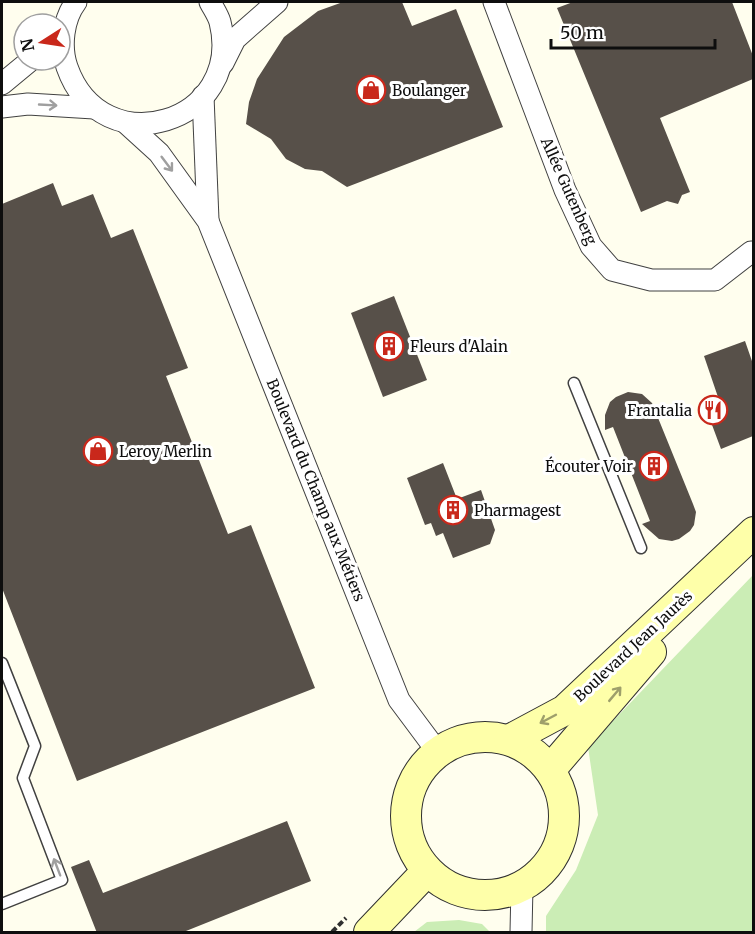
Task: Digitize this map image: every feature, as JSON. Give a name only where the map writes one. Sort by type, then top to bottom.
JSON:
[{"type":"street","points":[[210,2],[219,21],[223,45],[219,69]]},
{"type":"street","points":[[68,72],[72,83],[94,108],[104,115],[126,123],[149,125],[171,120],[192,108],[203,96],[236,39],[277,2]]},
{"type":"street","name":"Allée Gutenberg","points":[[494,2],[565,190],[591,246],[612,270],[651,280],[714,280],[752,251]]},
{"type":"street","points":[[2,84],[16,72]]},
{"type":"street","name":"Boulevard du Champ aux Métiers","points":[[203,96],[208,220]]},
{"type":"street","points":[[2,107],[28,104],[94,108]]},
{"type":"street","name":"Boulevard du Champ aux Métiers","points":[[126,123],[159,153],[208,220],[399,700],[437,751]]},
{"type":"street","name":"Boulevard Jean Jaurès","points":[[509,740],[565,710],[750,536]]},
{"type":"street","name":"Boulevard Jean Jaurès","points":[[550,770],[750,536]]},
{"type":"street","points":[[484,736],[509,740],[532,752],[550,770],[561,795],[564,821],[557,847],[543,870],[522,886],[498,894],[472,894],[448,886],[428,871],[412,849],[406,822],[408,796],[419,771],[437,751],[468,738],[484,736]]},
{"type":"street","points":[[369,933],[428,871]]},
{"type":"street","points":[[521,933],[522,886]]},
{"type":"lane","points":[[574,383],[641,548]]},
{"type":"lane","points":[[2,663],[35,746],[23,778],[62,880],[2,904]]},
{"type":"green space","points":[[753,575],[753,932],[546,932],[546,916],[576,870],[598,815],[588,747]]},
{"type":"green space","points":[[459,920],[482,924],[490,932],[414,932],[427,922]]},
{"type":"building","name":"Boulanger","points":[[343,2],[402,2],[412,26],[456,9],[503,127],[347,187],[322,171],[305,169],[286,159],[271,139],[246,124],[249,102],[257,79],[284,37],[318,11]]},
{"type":"building","points":[[573,2],[732,2],[753,56],[753,79],[660,118],[690,192],[682,195],[678,204],[667,201],[641,212],[557,8]]},
{"type":"building","name":"Leroy Merlin","points":[[53,183],[62,206],[93,194],[111,238],[133,229],[188,368],[166,376],[228,534],[251,525],[315,688],[77,781],[2,588],[2,204]]},
{"type":"building","name":"Fleurs d'Alain","points":[[394,296],[427,380],[383,397],[351,313]]},
{"type":"building","points":[[745,341],[753,364],[753,436],[721,449],[705,406],[719,400],[704,356]]},
{"type":"building","name":"Écouter Voir","points":[[628,392],[642,394],[652,403],[696,512],[694,525],[679,539],[672,541],[659,539],[642,524],[650,521],[613,427],[605,430],[605,415],[610,402]]},
{"type":"building","name":"Pharmagest","points":[[443,463],[457,499],[481,490],[495,530],[490,544],[453,558],[443,533],[436,536],[431,523],[425,525],[407,478]]},
{"type":"building","points":[[287,821],[311,881],[181,933],[97,933],[71,867],[89,860],[103,893]]},
{"type":"place","name":"Boulanger","points":[[371,90]]},
{"type":"place","name":"Fleurs d'Alain","points":[[389,346]]},
{"type":"place","name":"Frantalia","points":[[713,410]]},
{"type":"place","name":"Leroy Merlin","points":[[98,451]]},
{"type":"place","name":"Écouter Voir","points":[[654,466]]},
{"type":"place","name":"Pharmagest","points":[[453,510]]}]
